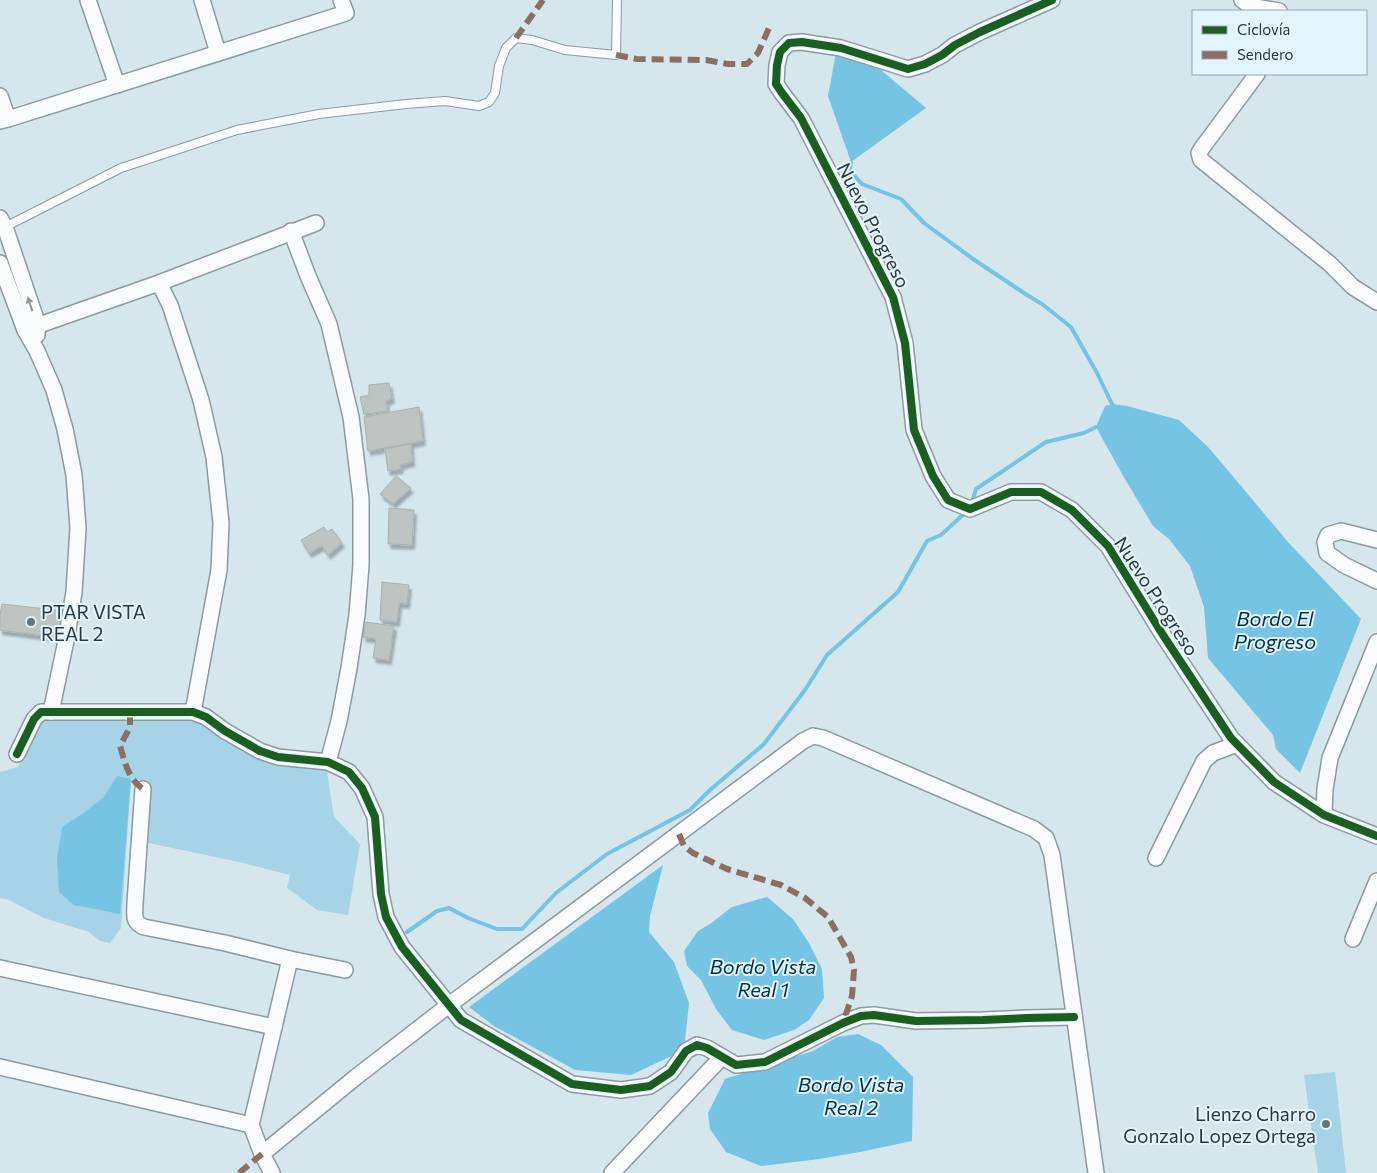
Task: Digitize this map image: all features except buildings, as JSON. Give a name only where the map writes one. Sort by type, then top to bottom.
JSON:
[{"type":"street","points":[[88,0],[117,85]]},
{"type":"street","points":[[202,0],[218,53]]},
{"type":"street","points":[[0,96],[4,120],[346,13],[341,0]]},
{"type":"street","name":"Nuevo Progreso","points":[[1052,0],[980,32],[925,64],[908,69],[841,48],[802,42],[790,43],[780,52],[776,84],[801,118],[892,297],[905,343],[914,430],[932,476],[948,500],[970,509],[1011,492],[1042,492],[1072,510],[1108,546],[1163,635],[1231,738],[1274,782],[1324,815],[1377,836]]},
{"type":"street","points":[[1242,0],[1250,6],[1273,10]]},
{"type":"street","points":[[1256,75],[1202,148],[1199,153],[1201,160],[1330,264],[1353,287],[1377,302]]},
{"type":"street","points":[[31,328],[316,223]]},
{"type":"street","points":[[2,224],[37,351],[54,390],[65,429],[74,475],[78,528],[74,592],[67,636],[50,712]]},
{"type":"street","points":[[291,231],[328,324],[351,417],[361,499],[361,564],[357,615],[346,686],[328,762]]},
{"type":"street","points":[[0,263],[31,328]]},
{"type":"street","points":[[159,282],[170,304],[201,400],[214,457],[221,523],[219,570],[193,712]]},
{"type":"street","points":[[1377,540],[1341,531],[1328,534],[1325,542],[1327,553],[1344,565],[1377,581]]},
{"type":"street","points":[[1324,815],[1325,789],[1330,758],[1377,642]]},
{"type":"street","points":[[17,754],[34,719],[41,712],[193,712],[206,717],[225,731],[260,751],[278,757],[328,762],[349,772],[362,788],[375,817],[381,894],[386,918],[402,947],[461,1020],[572,1084],[621,1090],[650,1086],[671,1072],[686,1051],[697,1045],[707,1048],[736,1065],[765,1062],[861,1016],[874,1015],[916,1021],[1074,1017]]},
{"type":"street","points":[[262,1154],[356,1077],[449,1005],[803,741],[813,736],[823,738],[1034,829],[1046,838],[1052,855],[1096,1173]]},
{"type":"street","points":[[1156,858],[1204,761],[1213,753],[1237,744]]},
{"type":"street","points":[[143,789],[135,904],[135,920],[138,925],[345,970]]},
{"type":"street","points":[[1353,939],[1377,881]]},
{"type":"street","points":[[272,1173],[262,1154],[251,1124],[290,959]]},
{"type":"street","points":[[0,968],[274,1027]]},
{"type":"street","points":[[612,1173],[722,1057]]},
{"type":"street","points":[[0,1067],[251,1124]]},
{"type":"lane","points":[[2,224],[122,168],[237,130],[319,114],[406,104],[445,101],[479,106],[489,102],[495,93],[499,66],[506,48],[516,38],[532,40],[565,50],[616,55],[617,0]]},
{"type":"shaded area","points":[[192,709],[228,736],[272,764],[326,766],[334,817],[360,844],[348,915],[317,910],[287,888],[290,875],[144,842],[147,781],[131,779],[121,928],[110,943],[100,941],[89,932],[44,918],[9,900],[0,898],[0,772],[18,767],[38,727],[47,716]]},
{"type":"shaded area","name":"Lienzo Charro Gonzalo Lopez Ortega","points":[[1335,1072],[1346,1173],[1318,1173],[1304,1075]]},
{"type":"water","points":[[836,53],[881,70],[926,108],[851,162],[828,96]]},
{"type":"water","name":"Bordo El Progreso","points":[[1112,404],[1127,406],[1179,420],[1209,448],[1288,542],[1361,619],[1300,773],[1276,749],[1273,735],[1208,658],[1204,607],[1190,566],[1169,539],[1153,526],[1096,427],[1105,406]]},
{"type":"water","points":[[117,776],[131,779],[120,914],[74,905],[59,892],[57,860],[62,827],[103,798]]},
{"type":"water","points":[[663,865],[650,916],[649,932],[674,962],[689,1003],[685,1041],[678,1053],[631,1075],[575,1070],[494,1026],[469,1007]]},
{"type":"water","name":"Bordo Vista Real 1","points":[[767,897],[793,919],[809,943],[822,969],[824,998],[809,1020],[794,1030],[764,1040],[732,1030],[716,1009],[701,980],[687,966],[684,951],[698,931],[732,907]]},
{"type":"water","name":"Bordo Vista Real 2","points":[[858,1034],[881,1045],[913,1077],[912,1141],[819,1159],[761,1166],[726,1152],[710,1129],[708,1113],[725,1079],[813,1051],[837,1037]]},
{"type":"waterway","points":[[851,162],[850,171],[862,184],[901,199],[924,223],[973,259],[1042,304],[1071,327],[1112,404]]},
{"type":"waterway","points":[[972,503],[976,489],[1046,442],[1084,433],[1096,427]]},
{"type":"waterway","points":[[407,932],[437,911],[449,908],[468,918],[497,929],[522,929],[556,893],[607,854],[690,810],[710,790],[764,744],[805,690],[827,655],[898,592],[927,541],[941,535],[967,511]]},
{"type":"marked path","points":[[516,38],[543,0]]},
{"type":"marked path","points":[[616,55],[637,59],[706,60],[728,64],[747,64],[758,53],[769,28]]},
{"type":"marked path","points":[[130,713],[130,727],[120,746],[130,775],[143,789]]},
{"type":"marked path","points":[[679,834],[684,846],[693,853],[727,869],[781,885],[805,898],[828,917],[851,957],[854,970],[852,996],[843,1023]]},
{"type":"marked path","points":[[239,1173],[262,1154]]},
{"type":"cycle path","points":[[1052,0],[980,32],[925,64],[908,69],[841,48],[802,42],[789,43],[780,52],[776,84],[801,118],[893,297],[905,343],[914,430],[933,476],[948,500],[970,509],[1011,492],[1041,492],[1072,510],[1108,546],[1163,635],[1231,738],[1274,782],[1324,815],[1377,836]]},
{"type":"cycle path","points":[[17,754],[34,719],[41,712],[193,712],[206,717],[225,731],[260,751],[278,757],[328,762],[349,772],[362,788],[375,817],[381,894],[386,917],[402,947],[461,1020],[572,1084],[621,1090],[650,1086],[671,1072],[686,1051],[697,1045],[707,1048],[736,1065],[765,1062],[861,1016],[874,1015],[916,1021],[1074,1017]]},
{"type":"place","name":"PTAR VISTA REAL 2","points":[[31,622]]},
{"type":"place","name":"Lienzo Charro Gonzalo Lopez Ortega","points":[[1326,1124]]}]
